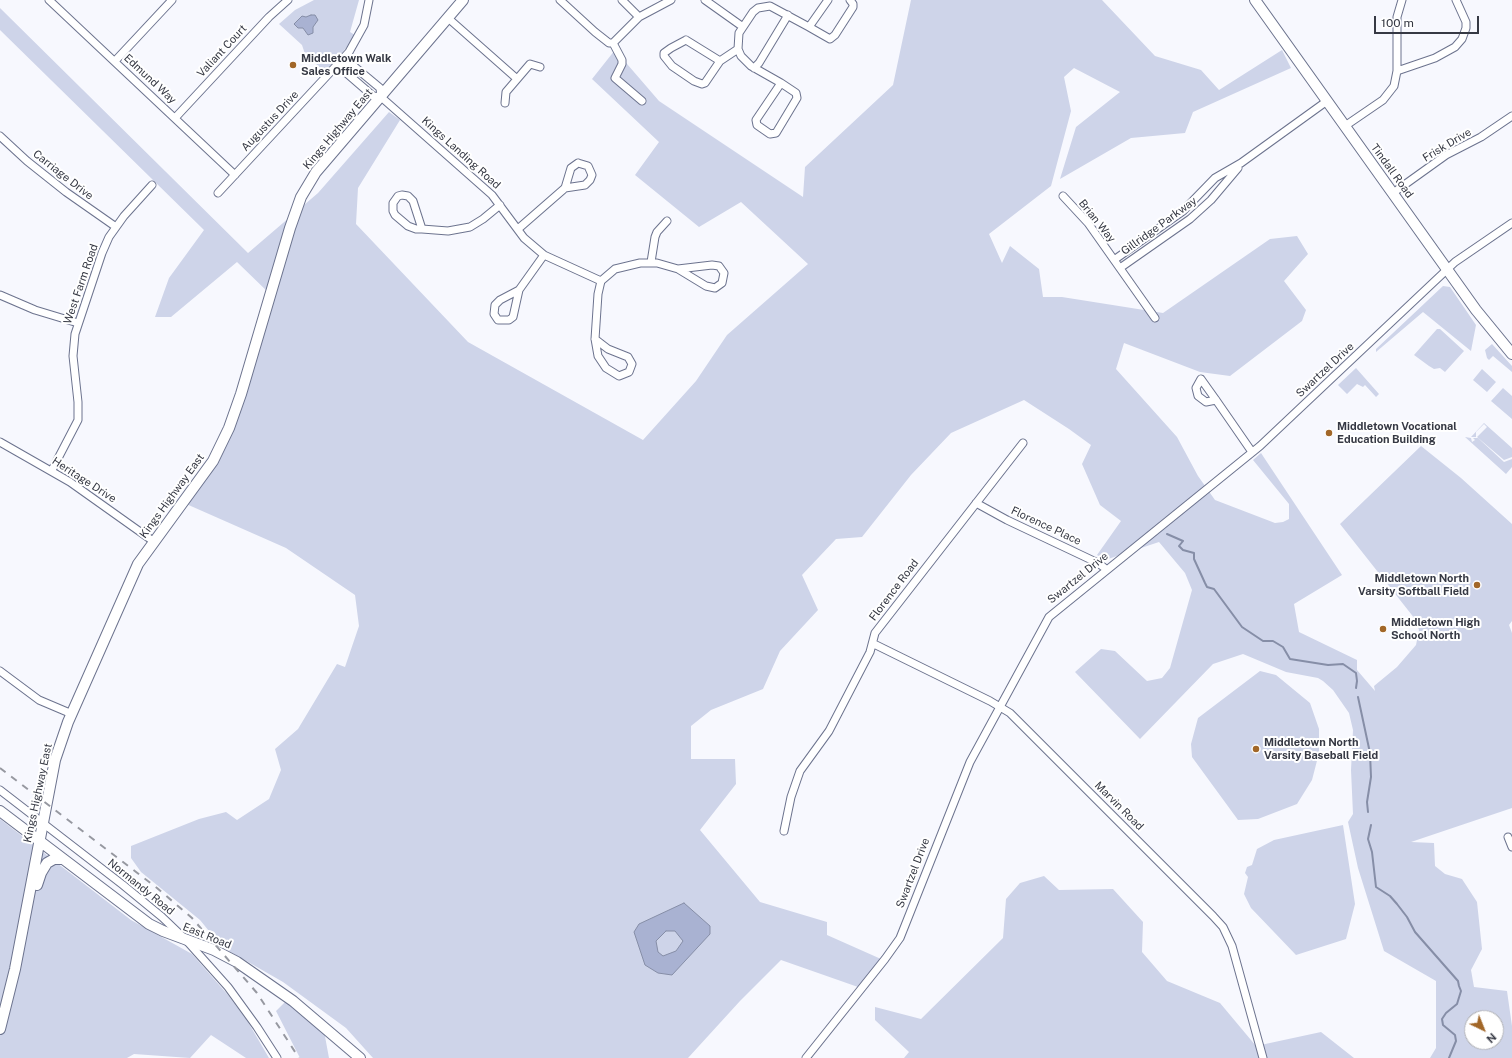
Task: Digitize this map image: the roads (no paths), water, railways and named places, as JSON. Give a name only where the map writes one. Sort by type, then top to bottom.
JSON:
[{"type":"street","points":[[114,61],[172,0]]},
{"type":"street","name":"Valiant Court","points":[[175,118],[269,17],[288,0]]},
{"type":"street","name":"Augustus Drive","points":[[218,193],[341,62],[360,33],[366,17],[369,0]]},
{"type":"street","name":"Kings Highway East","points":[[0,1029],[23,928],[55,760],[72,714],[131,579],[153,541],[213,461],[229,428],[241,394],[290,228],[301,197],[316,172],[463,0]]},
{"type":"street","points":[[560,0],[596,32],[613,44],[622,60],[622,64],[615,78],[642,101]]},
{"type":"street","points":[[622,0],[639,17]]},
{"type":"street","points":[[613,44],[639,17],[671,0]]},
{"type":"street","points":[[705,0],[743,27]]},
{"type":"street","points":[[808,27],[828,0]]},
{"type":"street","points":[[781,84],[756,120],[757,125],[770,134],[776,133],[797,98],[796,93],[781,84],[754,68],[741,56],[738,49],[738,40],[743,27],[752,12],[763,3],[788,15],[830,40],[853,7],[850,0]]},
{"type":"street","name":"Tindall Road","points":[[1255,0],[1490,330],[1512,354]]},
{"type":"street","points":[[1345,126],[1383,100],[1394,86],[1397,71],[1397,17],[1402,0]]},
{"type":"street","points":[[1397,71],[1435,58],[1459,44],[1464,35],[1466,22],[1456,0]]},
{"type":"street","name":"Edmund Way","points":[[54,1],[114,61],[235,174]]},
{"type":"street","points":[[754,68],[759,63],[788,15]]},
{"type":"street","points":[[448,18],[516,78]]},
{"type":"street","points":[[720,61],[686,40],[664,53],[664,56],[672,66],[702,84],[707,82],[720,61],[738,49]]},
{"type":"street","points":[[341,62],[350,62],[380,88],[381,97],[373,96],[343,70],[341,62]]},
{"type":"street","points":[[505,103],[506,92],[516,78],[530,64],[540,67]]},
{"type":"street","name":"Kings Landing Road","points":[[381,97],[476,180],[500,204],[524,238],[544,255],[601,281]]},
{"type":"street","name":"Gillridge Parkway","points":[[1114,260],[1160,228],[1193,202],[1215,178],[1241,163],[1327,101]]},
{"type":"street","name":"Frisk Drive","points":[[1393,193],[1446,155],[1481,137],[1512,116]]},
{"type":"street","name":"Carriage Drive","points":[[0,136],[60,187],[116,227]]},
{"type":"street","name":"Gillridge Parkway","points":[[1120,268],[1167,236],[1201,210],[1241,163]]},
{"type":"street","name":"West Farm Road","points":[[52,470],[78,420],[78,402],[73,356],[78,323],[102,253],[116,227],[124,216],[152,185]]},
{"type":"street","points":[[518,228],[565,188]]},
{"type":"street","points":[[422,230],[413,201],[408,196],[398,196],[392,206],[395,215],[408,226],[416,230],[448,231],[470,227],[483,219],[500,204]]},
{"type":"street","name":"Brian Way","points":[[1063,196],[1088,223],[1155,318]]},
{"type":"street","points":[[1193,202],[1201,210]]},
{"type":"street","points":[[651,262],[657,232],[667,221]]},
{"type":"street","name":"Swartzel Drive","points":[[806,1058],[896,945],[970,762],[1049,617],[1106,569],[1252,452],[1455,262],[1512,223]]},
{"type":"street","points":[[1160,228],[1167,236]]},
{"type":"street","points":[[519,290],[500,300],[495,305],[494,314],[498,320],[509,320],[513,317],[519,290],[544,255]]},
{"type":"street","points":[[595,339],[608,349],[628,357],[632,364],[629,372],[619,376],[606,368],[598,356],[595,339],[598,294],[601,281],[610,272],[623,266],[651,262],[678,269],[698,282],[711,287],[719,286],[724,277],[722,269],[715,265],[678,269]]},
{"type":"street","points":[[0,295],[35,310],[78,323]]},
{"type":"street","points":[[1216,400],[1252,452]]},
{"type":"street","name":"Heritage Drive","points":[[0,442],[52,470],[94,497],[153,541]]},
{"type":"street","name":"Florence Road","points":[[784,831],[791,798],[800,771],[828,731],[874,644],[875,633],[1023,444]]},
{"type":"street","name":"Florence Place","points":[[976,503],[1014,524],[1098,563],[1106,569]]},
{"type":"street","name":"Marvin Road","points":[[874,644],[1010,713],[1223,927],[1232,946],[1263,1058]]},
{"type":"street","points":[[0,671],[39,700],[72,714]]},
{"type":"street","name":"Normandy Road","points":[[0,790],[123,884],[162,917],[186,940],[228,986],[277,1058]]},
{"type":"street","name":"East Road","points":[[0,811],[149,924],[214,950],[237,962],[293,1001],[360,1058]]},
{"type":"street","points":[[1508,837],[1512,846]]},
{"type":"street","points":[[23,928],[41,873],[47,863],[54,859],[63,859]]},
{"type":"waterway","points":[[1167,534],[1183,541],[1179,546],[1183,550],[1194,553],[1194,559],[1207,587],[1214,589],[1242,627],[1263,641],[1273,641],[1283,647],[1290,659],[1328,665],[1343,664],[1356,673],[1356,688]]},
{"type":"waterway","points":[[1358,697],[1370,753],[1371,777],[1367,802],[1368,812]]},
{"type":"waterway","points":[[1371,825],[1368,839],[1372,852],[1376,887],[1390,896],[1397,904],[1407,917],[1415,932],[1458,981],[1461,991],[1457,1004],[1446,1013],[1442,1019],[1443,1025],[1455,1035],[1456,1041],[1449,1058]]},
{"type":"railway","points":[[0,768],[157,888],[192,918],[257,993],[299,1058]]},
{"type":"place","name":"Middletown Walk Sales Office","points":[[293,65]]},
{"type":"place","name":"Middletown Vocational Education Building","points":[[1329,433]]},
{"type":"place","name":"Middletown North Varsity Softball Field","points":[[1477,585]]},
{"type":"place","name":"Middletown High School North","points":[[1383,629]]},
{"type":"place","name":"Middletown North Varsity Baseball Field","points":[[1256,749]]}]
